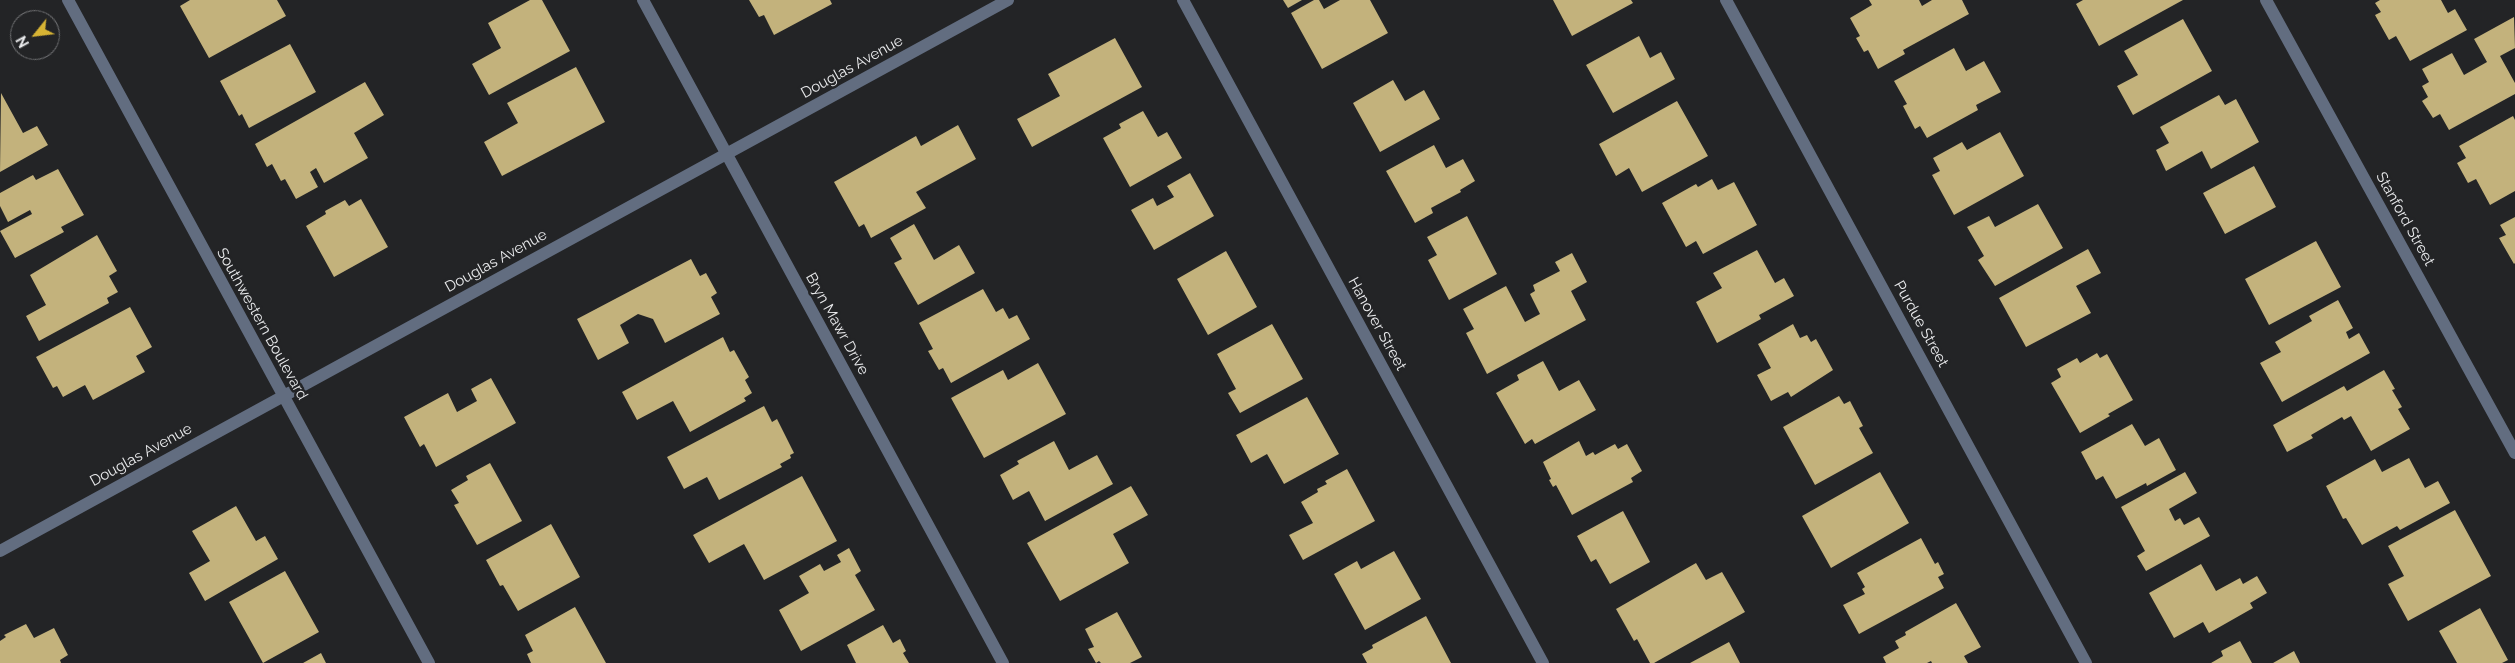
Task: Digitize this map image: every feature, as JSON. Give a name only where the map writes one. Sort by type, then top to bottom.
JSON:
[{"type":"street","name":"Southwestern Boulevard","points":[[68,0],[429,663]]},
{"type":"street","name":"Bryn Mawr Drive","points":[[643,0],[1003,663]]},
{"type":"street","name":"Douglas Avenue","points":[[0,551],[282,395],[1008,0]]},
{"type":"street","name":"Hanover Street","points":[[1182,0],[1543,663]]},
{"type":"street","name":"Purdue Street","points":[[1726,0],[2086,663]]},
{"type":"street","name":"Stanford Street","points":[[2266,0],[2515,453]]},
{"type":"building","points":[[190,0],[277,0],[286,16],[209,58],[180,6]]},
{"type":"building","points":[[530,0],[542,0],[570,51],[489,95],[472,64],[501,48],[488,23]]},
{"type":"building","points":[[749,0],[830,0],[832,4],[774,35],[764,15],[759,17]]},
{"type":"building","points":[[1283,0],[1302,0],[1288,8]]},
{"type":"building","points":[[1314,0],[1319,0],[1324,9],[1340,0],[1370,0],[1388,33],[1322,69],[1291,13]]},
{"type":"building","points":[[1553,0],[1631,0],[1633,3],[1572,36]]},
{"type":"building","points":[[1869,0],[1919,0],[1922,6],[1932,0],[1962,0],[1969,14],[1903,50],[1905,54],[1878,69],[1868,50],[1864,52],[1856,38],[1860,36],[1850,18],[1872,5]]},
{"type":"building","points":[[2083,0],[2183,0],[2099,46],[2076,4]]},
{"type":"building","points":[[2380,0],[2441,0],[2448,13],[2455,9],[2467,30],[2410,61],[2396,36],[2389,40],[2375,15],[2381,12],[2375,3]]},
{"type":"building","points":[[2514,17],[2515,48],[2500,56],[2515,83],[2515,94],[2449,130],[2440,114],[2433,118],[2422,101],[2428,97],[2422,86],[2429,82],[2422,69],[2452,53],[2464,75],[2487,62],[2474,39]]},
{"type":"building","points":[[2183,19],[2212,71],[2133,115],[2117,86],[2138,75],[2124,51]]},
{"type":"building","points":[[1639,36],[1650,58],[1661,52],[1675,79],[1613,113],[1586,65]]},
{"type":"building","points":[[1115,38],[1142,87],[1032,147],[1017,119],[1060,96],[1048,74]]},
{"type":"building","points":[[290,44],[316,92],[249,128],[242,114],[239,116],[220,81]]},
{"type":"building","points":[[1954,48],[1966,71],[1984,61],[2001,92],[1976,105],[1978,110],[1927,138],[1920,126],[1915,129],[1903,106],[1907,104],[1894,81]]},
{"type":"building","points":[[576,67],[605,122],[502,176],[484,142],[518,123],[507,103]]},
{"type":"building","points":[[1393,80],[1405,101],[1424,90],[1440,119],[1380,152],[1353,103]]},
{"type":"building","points":[[365,82],[384,115],[354,133],[368,158],[324,183],[316,168],[310,172],[318,187],[296,199],[285,179],[281,181],[272,164],[267,167],[255,144]]},
{"type":"building","points":[[1,93],[23,133],[37,126],[48,145],[0,172]]},
{"type":"building","points":[[2219,95],[2225,105],[2236,99],[2259,142],[2211,169],[2202,151],[2166,171],[2156,150],[2169,143],[2160,127]]},
{"type":"building","points":[[1677,101],[1708,156],[1642,192],[1629,168],[1616,176],[1599,144]]},
{"type":"building","points":[[1143,111],[1158,137],[1167,132],[1182,158],[1130,187],[1103,138],[1121,128],[1119,124]]},
{"type":"building","points":[[2513,116],[2515,120],[2515,191],[2490,205],[2476,179],[2468,183],[2457,163],[2466,158],[2459,146]]},
{"type":"building","points":[[958,125],[976,159],[916,192],[926,208],[871,238],[864,224],[859,227],[834,182],[916,136],[921,146]]},
{"type":"building","points":[[2000,132],[2024,176],[1954,215],[1932,175],[1940,171],[1933,158],[1962,142],[1967,150]]},
{"type":"building","points":[[1434,145],[1446,168],[1463,159],[1475,181],[1460,190],[1461,192],[1431,208],[1433,213],[1415,223],[1386,171]]},
{"type":"building","points":[[2254,166],[2276,207],[2225,234],[2203,193]]},
{"type":"building","points":[[58,169],[84,215],[61,227],[64,232],[15,258],[0,231],[32,214],[30,210],[8,222],[0,206],[0,193],[33,175],[36,180]]},
{"type":"building","points":[[1190,173],[1214,216],[1154,250],[1131,210],[1153,198],[1157,206],[1174,197],[1167,186]]},
{"type":"building","points":[[1712,179],[1718,190],[1734,182],[1757,225],[1703,254],[1696,241],[1686,247],[1662,203],[1696,184],[1698,187]]},
{"type":"building","points":[[361,199],[388,247],[334,277],[306,226],[326,214],[325,211],[345,200],[349,206]]},
{"type":"building","points":[[2038,204],[2063,248],[1995,286],[1978,260],[1984,256],[1967,227],[1989,216],[1995,227]]},
{"type":"building","points":[[1467,216],[1497,274],[1449,300],[1428,260],[1437,255],[1427,237]]},
{"type":"building","points":[[2515,217],[2514,264],[2499,238],[2506,235],[2500,225]]},
{"type":"building","points":[[914,224],[934,260],[959,245],[975,273],[918,305],[894,263],[902,259],[890,238]]},
{"type":"building","points":[[97,235],[117,271],[109,276],[118,292],[107,298],[109,303],[39,341],[26,316],[46,305],[30,275]]},
{"type":"building","points":[[2316,241],[2341,287],[2269,325],[2245,279]]},
{"type":"building","points":[[2088,249],[2101,273],[2076,286],[2091,313],[2026,347],[1999,298]]},
{"type":"building","points":[[1757,250],[1775,283],[1784,278],[1794,296],[1759,315],[1761,319],[1717,343],[1696,302],[1722,288],[1713,273]]},
{"type":"building","points":[[1226,251],[1257,307],[1208,335],[1177,279]]},
{"type":"building","points":[[1572,253],[1587,282],[1571,291],[1586,320],[1487,374],[1466,333],[1474,329],[1463,309],[1506,286],[1525,322],[1540,314],[1530,294],[1535,291],[1533,285],[1560,271],[1555,262]]},
{"type":"building","points":[[691,259],[700,276],[706,273],[717,293],[711,297],[720,314],[665,343],[653,319],[638,314],[620,325],[629,343],[598,360],[577,319]]},
{"type":"building","points":[[983,289],[996,312],[1003,308],[1009,319],[1017,315],[1030,339],[951,383],[943,368],[939,370],[928,351],[933,349],[919,323]]},
{"type":"building","points":[[2338,300],[2353,328],[2346,332],[2349,339],[2359,333],[2370,353],[2282,402],[2260,363],[2281,352],[2275,342],[2312,321],[2309,316]]},
{"type":"building","points":[[130,307],[152,347],[136,356],[145,372],[93,400],[85,385],[63,397],[57,386],[53,388],[36,357]]},
{"type":"building","points":[[1272,324],[1303,379],[1240,413],[1228,393],[1236,389],[1217,354]]},
{"type":"building","points":[[1793,324],[1800,338],[1807,335],[1811,342],[1816,339],[1833,370],[1791,397],[1788,392],[1771,401],[1757,375],[1771,368],[1758,344]]},
{"type":"building","points":[[723,337],[730,352],[734,350],[749,377],[745,380],[752,393],[744,398],[746,401],[690,432],[673,401],[637,420],[622,392]]},
{"type":"building","points":[[2097,353],[2100,358],[2107,354],[2133,400],[2080,433],[2051,383],[2061,377],[2057,369],[2077,358],[2080,363]]},
{"type":"building","points":[[1543,361],[1559,391],[1579,380],[1596,410],[1535,444],[1532,439],[1525,444],[1496,393],[1519,380],[1517,375]]},
{"type":"building","points":[[1038,363],[1066,414],[984,458],[951,398],[1003,370],[1008,380]]},
{"type":"building","points":[[2384,370],[2395,389],[2392,390],[2402,407],[2398,409],[2410,429],[2371,451],[2351,416],[2344,420],[2342,417],[2311,435],[2313,438],[2287,452],[2273,425],[2344,386],[2347,391]]},
{"type":"building","points":[[491,378],[516,423],[436,467],[424,444],[420,447],[404,417],[448,393],[457,412],[477,401],[471,389]]},
{"type":"building","points":[[1839,396],[1844,404],[1850,401],[1863,426],[1859,428],[1873,453],[1815,485],[1783,427]]},
{"type":"building","points":[[1307,397],[1339,454],[1284,484],[1267,454],[1251,463],[1236,435]]},
{"type":"building","points":[[764,406],[772,422],[777,419],[794,453],[790,455],[791,458],[780,464],[782,467],[719,500],[707,477],[684,489],[667,457]]},
{"type":"building","points":[[2132,424],[2145,446],[2159,438],[2176,470],[2147,486],[2146,483],[2116,499],[2103,476],[2096,480],[2081,452]]},
{"type":"building","points":[[1054,441],[1069,470],[1097,455],[1113,484],[1045,521],[1029,491],[1013,500],[1000,475],[1019,464],[1017,461]]},
{"type":"building","points":[[1579,441],[1586,456],[1593,452],[1595,455],[1615,444],[1618,449],[1627,444],[1642,471],[1631,478],[1633,482],[1572,515],[1556,485],[1553,487],[1549,480],[1551,479],[1543,462]]},
{"type":"building","points":[[2409,458],[2425,488],[2438,481],[2450,503],[2400,530],[2397,526],[2362,545],[2346,518],[2343,519],[2326,486],[2375,459],[2382,472]]},
{"type":"building","points":[[490,463],[522,521],[477,545],[454,505],[459,503],[451,490],[468,480],[466,476]]},
{"type":"building","points":[[1347,469],[1375,521],[1303,560],[1289,535],[1313,523],[1301,502],[1318,492],[1317,489],[1327,484],[1325,481]]},
{"type":"building","points":[[1880,472],[1909,523],[1831,568],[1802,516]]},
{"type":"building","points":[[2185,472],[2197,493],[2169,509],[2175,521],[2180,518],[2184,525],[2199,517],[2210,536],[2146,571],[2137,556],[2145,551],[2121,507]]},
{"type":"building","points":[[802,476],[837,541],[764,580],[744,544],[709,563],[693,535]]},
{"type":"building","points":[[1131,486],[1148,515],[1113,534],[1129,563],[1060,601],[1027,543]]},
{"type":"building","points":[[236,506],[256,541],[265,536],[278,559],[205,601],[189,573],[210,561],[192,531]]},
{"type":"building","points":[[2455,510],[2491,576],[2408,621],[2388,584],[2404,576],[2388,546]]},
{"type":"building","points":[[1623,511],[1650,562],[1610,584],[1596,559],[1591,562],[1577,536]]},
{"type":"building","points":[[551,524],[580,577],[518,611],[503,585],[500,586],[486,560]]},
{"type":"building","points":[[1921,538],[1935,564],[1938,562],[1944,574],[1938,577],[1944,588],[1859,634],[1843,605],[1865,594],[1862,589],[1865,587],[1857,573]]},
{"type":"building","points":[[849,548],[861,571],[855,575],[875,610],[801,651],[779,610],[809,593],[799,576],[820,564],[824,571],[841,562],[837,555]]},
{"type":"building","points":[[1394,551],[1421,599],[1365,630],[1334,574],[1357,561],[1361,569]]},
{"type":"building","points":[[1696,563],[1706,580],[1722,572],[1745,612],[1654,663],[1650,663],[1637,639],[1634,641],[1616,609]]},
{"type":"building","points":[[2201,564],[2216,591],[2240,578],[2243,584],[2257,576],[2267,593],[2250,603],[2253,608],[2209,633],[2203,622],[2174,638],[2149,593]]},
{"type":"building","points":[[285,571],[319,632],[263,663],[229,602]]},
{"type":"building","points":[[1956,603],[1981,647],[1964,656],[1968,663],[1932,663],[1931,661],[1927,663],[1886,663],[1883,657],[1899,648],[1895,641],[1906,635],[1905,632]]},
{"type":"building","points":[[575,607],[606,663],[531,663],[527,654],[533,651],[525,635]]},
{"type":"building","points":[[2480,608],[2508,660],[2502,663],[2457,663],[2439,631]]},
{"type":"building","points":[[1117,612],[1142,657],[1130,663],[1101,663],[1099,661],[1096,663],[1088,649],[1094,647],[1085,629]]},
{"type":"building","points":[[1426,616],[1451,663],[1367,663],[1362,654],[1373,648],[1372,645]]},
{"type":"building","points":[[26,624],[34,638],[54,628],[68,655],[60,660],[61,663],[0,663],[0,641],[6,637],[4,635]]},
{"type":"building","points":[[883,625],[893,643],[900,639],[906,651],[903,653],[909,663],[856,663],[847,645]]},
{"type":"building","points":[[2240,641],[2252,663],[2211,663],[2223,656],[2221,651]]},
{"type":"building","points":[[1729,642],[1740,663],[1690,663]]},
{"type":"building","points":[[2294,651],[2300,663],[2273,663]]},
{"type":"building","points":[[321,653],[326,663],[303,663]]}]
